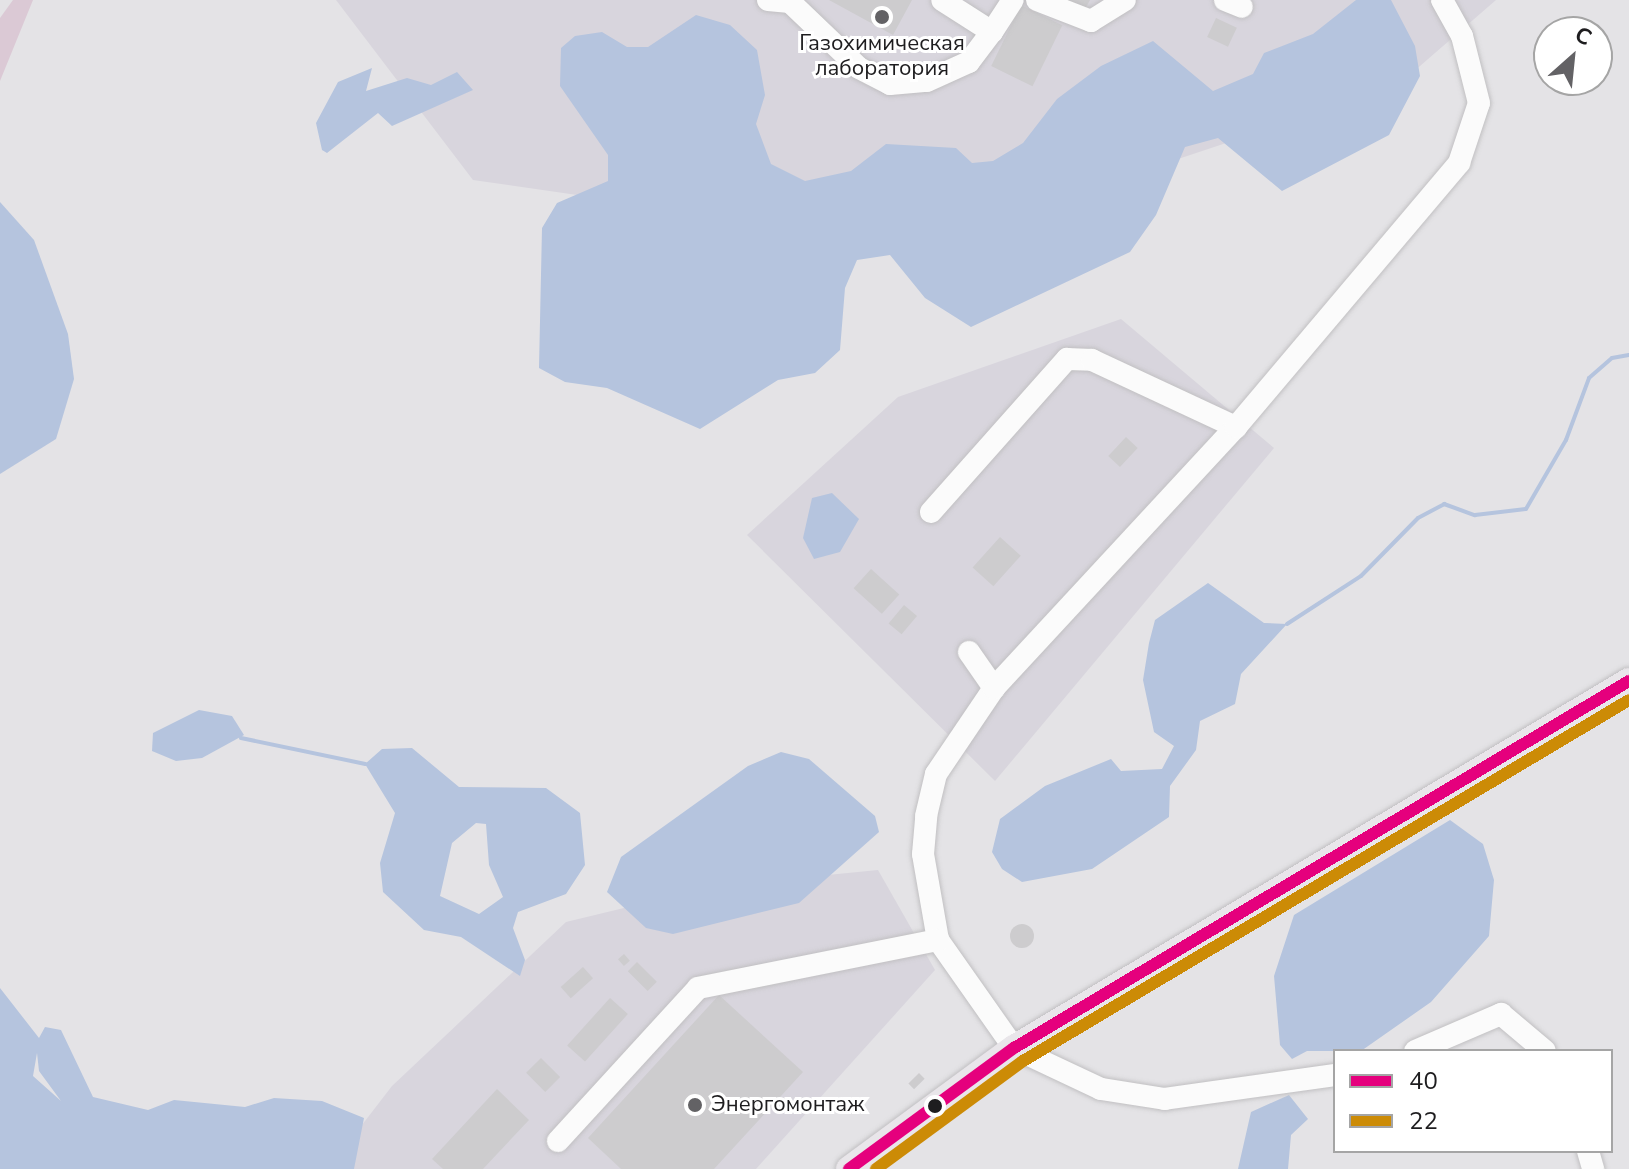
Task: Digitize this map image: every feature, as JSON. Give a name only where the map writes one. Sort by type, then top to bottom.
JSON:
[{"type":"main road","points":[[849,1169],[1014,1048],[1629,681]]},
{"type":"lane","points":[[768,0],[790,2],[859,68],[890,84],[927,81],[969,62],[1013,0]]},
{"type":"lane","points":[[942,0],[992,32]]},
{"type":"lane","points":[[1037,0],[1091,21],[1125,0]]},
{"type":"lane","points":[[1333,1075],[1165,1099],[1101,1089],[1014,1048],[989,1017],[938,940],[923,854],[926,816],[936,774],[994,688],[1236,427],[1459,163],[1475,132],[1472,68],[1442,0]]},
{"type":"lane","points":[[931,512],[1067,359],[1092,360],[1236,427]]},
{"type":"lane","points":[[969,652],[994,688]]},
{"type":"lane","points":[[558,1141],[698,988],[938,940]]},
{"type":"lane","points":[[1420,1049],[1501,1014],[1543,1049]]},
{"type":"shaded area","points":[[13,0],[33,0],[0,81],[0,18]]},
{"type":"shaded area","points":[[336,0],[1496,0],[1397,86],[1130,175],[944,248],[473,180]]},
{"type":"shaded area","points":[[1121,319],[1274,448],[995,781],[747,535],[898,397]]},
{"type":"shaded area","points":[[878,870],[935,970],[756,1169],[328,1169],[392,1086],[566,922],[715,886]]},
{"type":"water","points":[[1356,0],[1391,0],[1415,46],[1420,76],[1389,135],[1282,191],[1218,138],[1185,147],[1156,215],[1130,252],[971,327],[925,298],[890,255],[857,260],[845,288],[840,350],[815,373],[778,380],[700,429],[607,388],[565,382],[539,368],[542,228],[557,203],[608,181],[608,155],[560,86],[561,48],[575,36],[602,32],[627,47],[648,47],[696,15],[730,25],[757,50],[765,95],[756,124],[771,164],[805,181],[851,171],[886,144],[956,148],[972,163],[993,161],[1023,143],[1057,99],[1101,66],[1153,41],[1213,91],[1253,74],[1264,53],[1313,34]]},
{"type":"water","points":[[372,68],[366,91],[407,78],[431,85],[457,72],[473,90],[392,126],[378,113],[327,153],[322,150],[316,123],[338,82]]},
{"type":"water","points":[[0,202],[34,240],[68,334],[74,379],[56,439],[0,474]]},
{"type":"water","points":[[832,493],[859,519],[840,552],[814,559],[803,538],[812,498]]},
{"type":"water","points":[[1208,583],[1264,623],[1287,624],[1241,674],[1235,704],[1200,721],[1196,750],[1170,786],[1169,817],[1092,869],[1022,882],[1002,869],[992,852],[1000,819],[1045,786],[1111,759],[1121,771],[1162,769],[1174,746],[1154,732],[1143,680],[1149,643],[1155,620]]},
{"type":"water","points":[[199,710],[232,716],[244,735],[202,758],[176,761],[152,751],[153,733]]},
{"type":"water","points":[[412,748],[459,787],[546,788],[580,813],[585,865],[566,894],[518,912],[513,928],[525,960],[520,976],[461,937],[424,930],[383,892],[380,863],[395,813],[365,764],[382,749]],"holes":[[[476,823],[486,824],[489,865],[503,897],[479,914],[440,896],[452,843]]]},
{"type":"water","points":[[781,752],[809,759],[875,816],[879,832],[799,903],[673,934],[646,928],[607,892],[621,857],[748,766]]},
{"type":"water","points":[[1450,820],[1483,844],[1494,880],[1489,936],[1431,1002],[1364,1049],[1307,1051],[1292,1059],[1280,1045],[1274,976],[1294,915]]},
{"type":"water","points":[[0,988],[39,1038],[45,1027],[61,1030],[93,1097],[148,1110],[174,1100],[245,1107],[274,1098],[322,1101],[364,1118],[354,1169],[0,1169]],"holes":[[[37,1053],[39,1071],[61,1101],[33,1076]]]},
{"type":"water","points":[[1289,1095],[1308,1119],[1291,1135],[1288,1169],[1238,1169],[1251,1112]]},
{"type":"building","name":"Газохимическая лаборатория","points":[[829,0],[912,0],[893,35]]},
{"type":"building","points":[[1062,0],[1090,0],[1084,11]]},
{"type":"building","points":[[1021,5],[1062,25],[1033,86],[991,66]]},
{"type":"building","points":[[1216,18],[1237,28],[1228,47],[1207,37]]},
{"type":"building","points":[[1126,437],[1138,448],[1120,467],[1108,456]]},
{"type":"building","points":[[1000,537],[1021,556],[993,586],[973,567]]},
{"type":"building","points":[[871,569],[899,594],[882,614],[854,588]]},
{"type":"building","points":[[904,605],[917,616],[902,634],[889,623]]},
{"type":"building","points":[[1022,924],[1031,927],[1034,936],[1031,945],[1022,948],[1013,945],[1010,936],[1013,927]]},
{"type":"building","points":[[624,954],[630,961],[624,966],[618,959]]},
{"type":"building","points":[[637,962],[657,982],[648,991],[628,971]]},
{"type":"building","points":[[583,967],[593,978],[571,998],[561,987]]},
{"type":"building","name":"Энергомонтаж","points":[[719,995],[803,1072],[714,1169],[621,1169],[588,1138]]},
{"type":"building","points":[[610,998],[628,1014],[585,1062],[567,1046]]},
{"type":"building","points":[[541,1058],[560,1077],[545,1092],[526,1073]]},
{"type":"building","points":[[919,1073],[925,1079],[914,1089],[908,1084]]},
{"type":"building","points":[[497,1089],[529,1120],[483,1169],[443,1169],[432,1159]]},
{"type":"waterway","points":[[1287,624],[1361,576],[1418,518],[1444,504],[1475,515],[1526,509],[1566,440],[1589,378],[1612,358],[1629,355]]},
{"type":"waterway","points":[[241,738],[365,764]]},
{"type":"transit line","name":"40","points":[[849,1169],[1014,1048],[1629,681]]},
{"type":"transit line","name":"22","points":[[876,1169],[1023,1061],[1629,700]]},
{"type":"place","name":"Газохимическая лаборатория","points":[[882,17]]},
{"type":"place","name":"Энергомонтаж","points":[[695,1105]]}]
